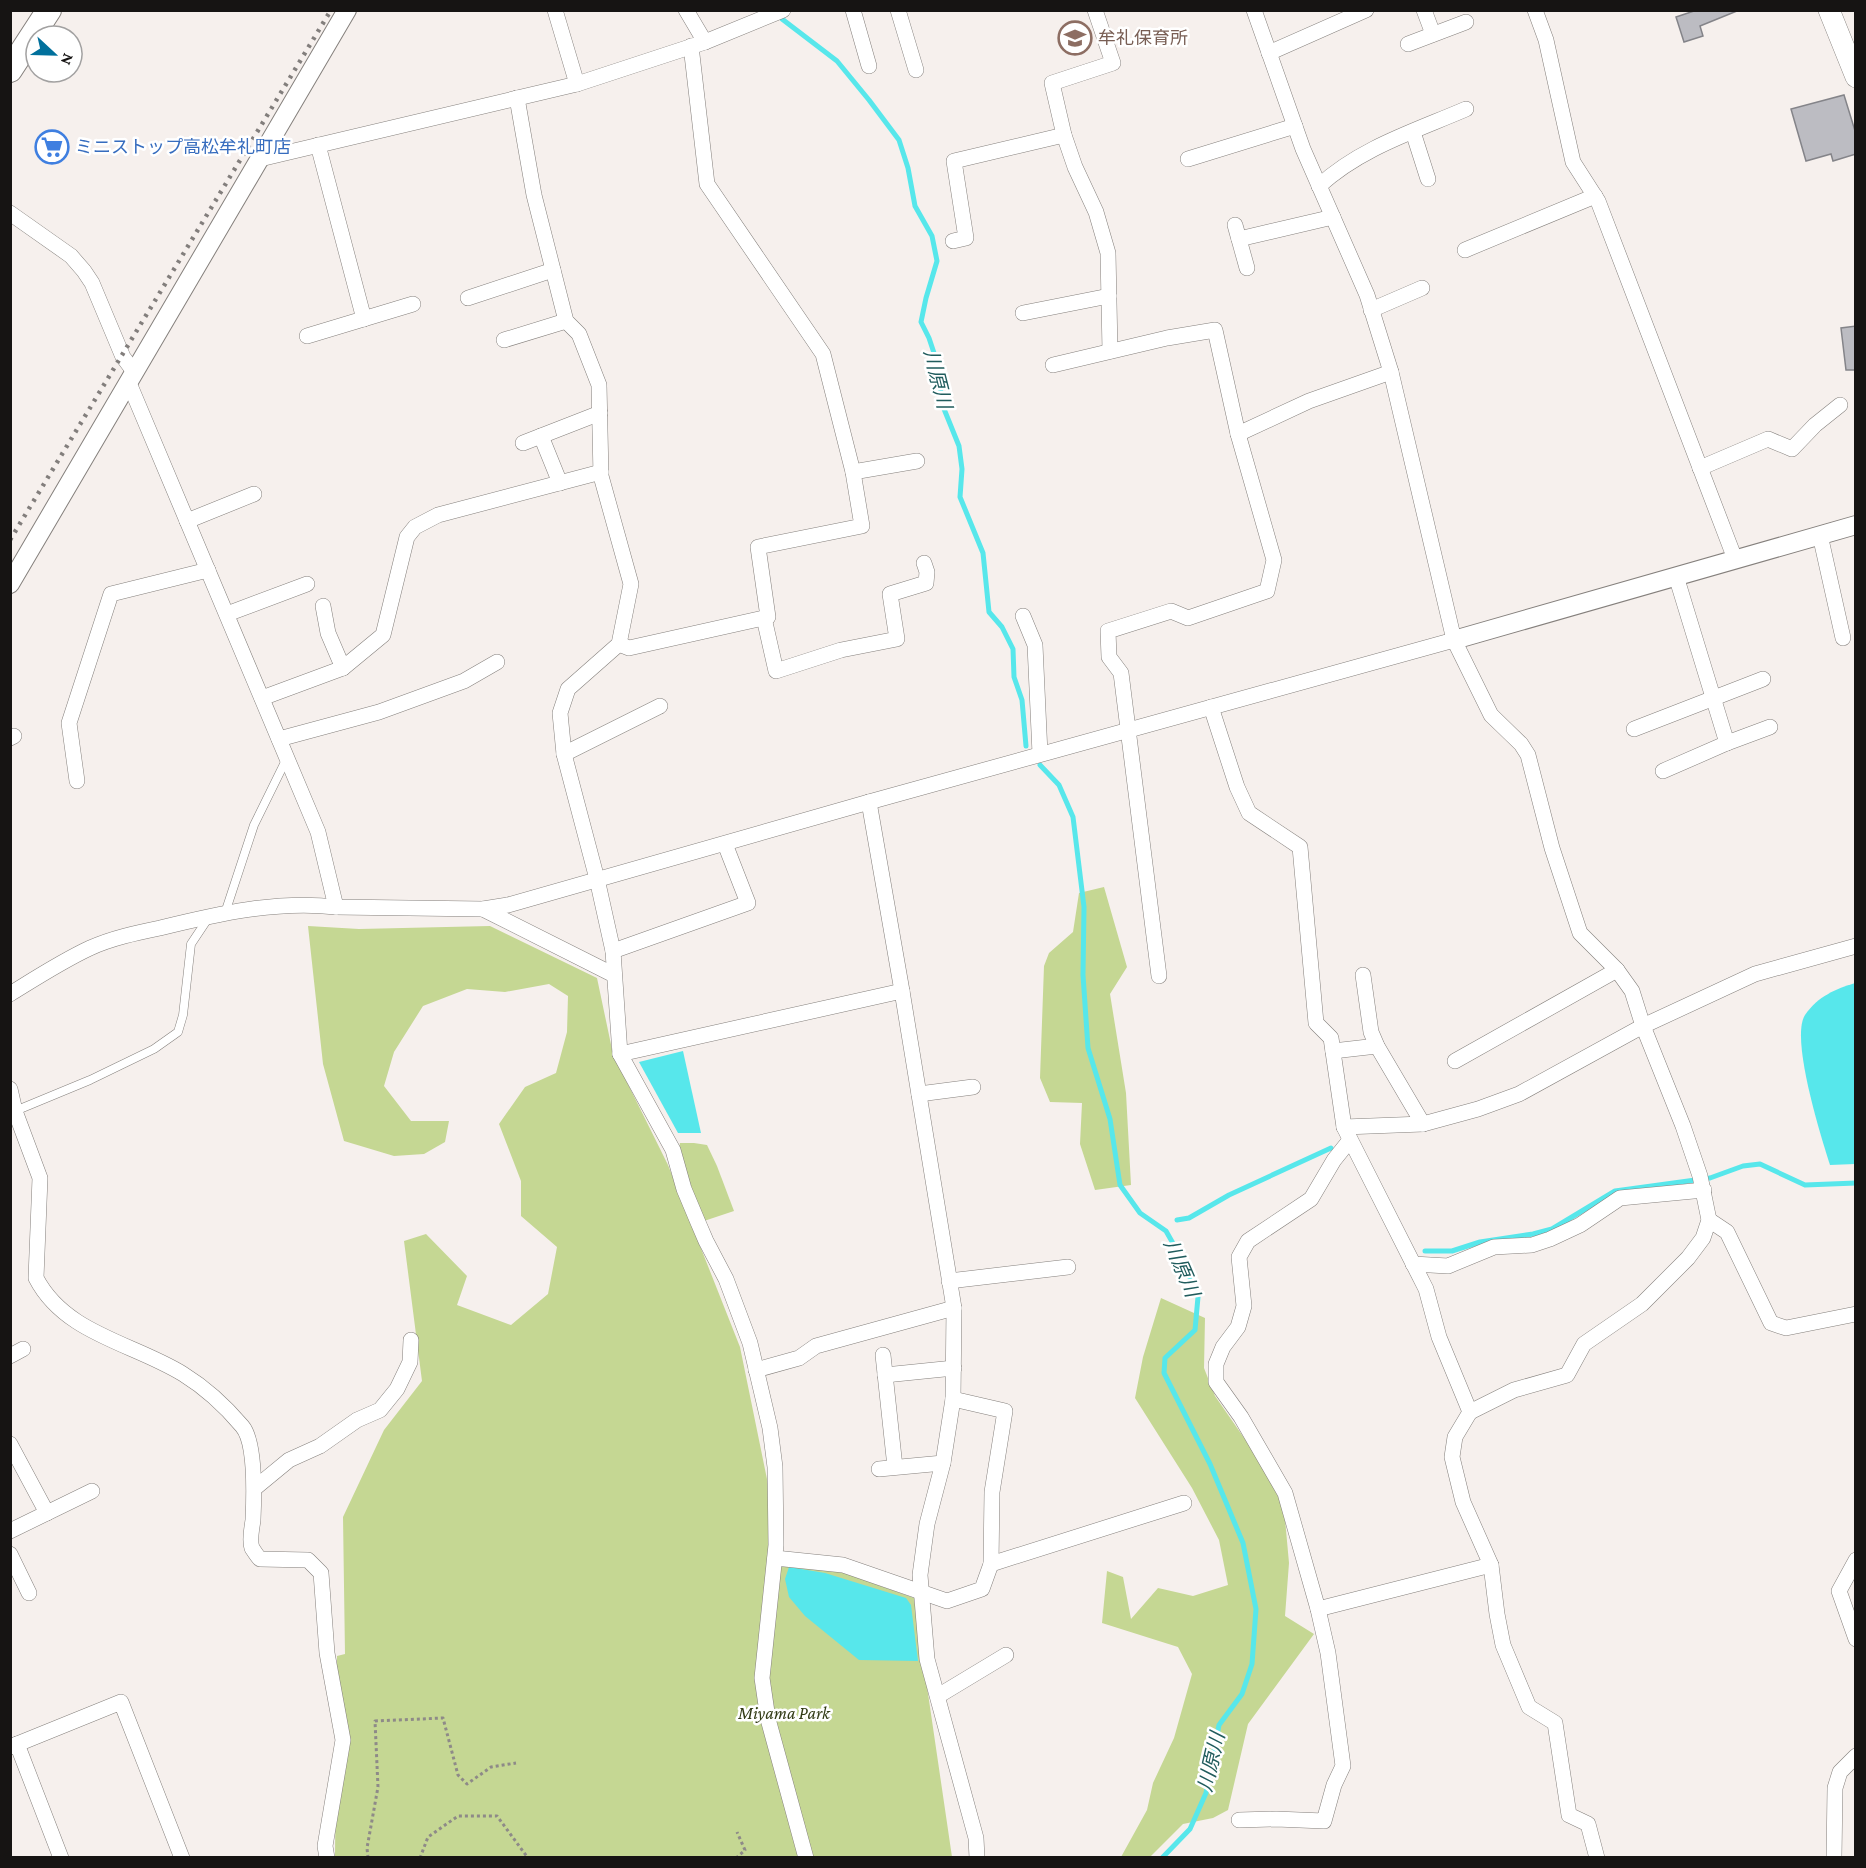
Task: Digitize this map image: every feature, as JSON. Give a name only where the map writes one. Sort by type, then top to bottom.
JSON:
[{"type":"highway","points":[[10,70],[49,10]]},
{"type":"main road","points":[[1829,10],[1854,66]]},
{"type":"street","points":[[10,584],[347,10]]},
{"type":"street","points":[[555,10],[577,84]]},
{"type":"street","points":[[619,644],[628,648],[768,617],[758,547],[862,526],[853,472],[823,354],[707,184],[698,44],[686,10]]},
{"type":"street","points":[[853,10],[869,66]]},
{"type":"street","points":[[898,10],[916,70]]},
{"type":"street","points":[[1095,10],[1113,63],[1052,83],[1064,135],[1075,167],[1096,212],[1108,252],[1110,351]]},
{"type":"street","points":[[1254,10],[1295,126],[1371,310],[1391,372],[1454,640],[1491,715],[1521,744],[1528,755],[1552,848],[1581,933],[1617,970],[1632,991],[1643,1026],[1683,1126],[1702,1184],[1709,1220],[1703,1238],[1688,1258],[1642,1304],[1584,1344],[1567,1375],[1514,1390],[1470,1412],[1455,1437],[1452,1457],[1463,1502],[1491,1565],[1503,1645],[1529,1707],[1555,1723],[1569,1815],[1588,1824],[1597,1857]]},
{"type":"street","points":[[1269,53],[1366,10]]},
{"type":"street","points":[[1424,10],[1433,34]]},
{"type":"street","points":[[1534,10],[1546,40],[1573,162],[1595,196],[1735,560]]},
{"type":"street","points":[[260,159],[577,84],[698,44],[777,12]]},
{"type":"street","points":[[1408,44],[1466,22]]},
{"type":"street","points":[[517,98],[534,195],[566,321],[579,334],[599,385],[601,472],[631,584],[619,644],[568,689],[560,713],[564,754],[597,879],[613,951],[620,1054],[674,1150],[684,1189],[706,1241],[726,1279],[750,1343],[770,1428],[775,1467],[775,1558],[762,1677],[768,1719],[806,1857]]},
{"type":"street","points":[[1319,186],[1338,169],[1364,153],[1466,109]]},
{"type":"street","points":[[1188,159],[1295,126]]},
{"type":"street","points":[[1413,132],[1428,179]]},
{"type":"street","points":[[953,241],[966,238],[954,161],[1064,135]]},
{"type":"street","points":[[318,145],[364,319]]},
{"type":"street","points":[[1465,250],[1595,196]]},
{"type":"street","points":[[10,213],[71,256],[92,283],[132,378],[187,521],[318,832],[336,908]]},
{"type":"street","points":[[1247,268],[1237,232],[1333,217]]},
{"type":"street","points":[[468,298],[553,270]]},
{"type":"street","points":[[1371,310],[1422,288]]},
{"type":"street","points":[[1023,313],[1041,302],[1109,296]]},
{"type":"street","points":[[307,336],[413,304]]},
{"type":"street","points":[[504,340],[566,321]]},
{"type":"street","points":[[1053,365],[1215,330],[1238,434],[1275,560],[1267,591],[1188,618],[1171,611],[1108,632],[1109,657],[1121,674],[1159,976]]},
{"type":"street","points":[[1238,434],[1309,401],[1391,372]]},
{"type":"street","points":[[1700,468],[1768,439],[1792,449],[1815,425],[1840,405]]},
{"type":"street","points":[[524,443],[600,413]]},
{"type":"street","points":[[541,436],[561,483]]},
{"type":"street","points":[[853,472],[917,461]]},
{"type":"street","points":[[262,698],[343,668],[383,635],[407,537],[415,527],[438,515],[601,472]]},
{"type":"street","points":[[187,521],[254,494]]},
{"type":"street","points":[[10,994],[91,948],[115,938],[217,915],[264,908],[316,905],[336,908],[483,909],[508,905],[1856,525]]},
{"type":"street","points":[[1820,535],[1843,638]]},
{"type":"street","points":[[764,618],[776,671],[841,650],[897,639],[890,594],[926,584],[927,572],[924,563]]},
{"type":"street","points":[[78,781],[69,723],[111,594],[208,570]]},
{"type":"street","points":[[1677,576],[1727,743]]},
{"type":"street","points":[[226,614],[307,584]]},
{"type":"street","points":[[324,606],[328,633],[343,668]]},
{"type":"street","points":[[1023,616],[1035,645],[1040,754]]},
{"type":"street","points":[[279,739],[380,712],[464,681],[497,663]]},
{"type":"street","points":[[1634,729],[1763,678]]},
{"type":"street","points":[[564,754],[660,706]]},
{"type":"street","points":[[1211,707],[1238,787],[1250,813],[1300,847],[1316,1023],[1331,1038],[1347,1134],[1426,1288],[1439,1337],[1470,1412]]},
{"type":"street","points":[[1663,771],[1727,743],[1770,728]]},
{"type":"street","points":[[869,802],[954,1308],[953,1399],[943,1462],[927,1524],[920,1575],[927,1659],[976,1838],[977,1857]]},
{"type":"street","points":[[613,951],[748,903],[725,843]]},
{"type":"street","points":[[483,909],[614,975]]},
{"type":"street","points":[[1347,1134],[1423,1124],[1478,1109],[1519,1094],[1643,1026],[1755,974],[1856,946]]},
{"type":"street","points":[[1455,1061],[1617,970]]},
{"type":"street","points":[[1364,975],[1371,1032],[1423,1124]]},
{"type":"street","points":[[620,1054],[902,991]]},
{"type":"street","points":[[1333,1051],[1377,1046]]},
{"type":"street","points":[[919,1094],[974,1087]]},
{"type":"street","points":[[10,1089],[15,1111],[40,1178],[36,1278],[42,1290],[52,1303],[84,1327],[181,1373],[202,1387],[244,1428],[255,1488],[251,1546],[260,1559],[308,1560],[321,1573],[327,1653],[343,1740],[325,1846],[327,1857]]},
{"type":"street","points":[[1239,1820],[1324,1821],[1334,1785],[1343,1766],[1328,1653],[1285,1493],[1241,1417],[1216,1382],[1216,1364],[1223,1347],[1238,1327],[1244,1306],[1239,1257],[1248,1241],[1311,1199],[1347,1134]]},
{"type":"street","points":[[1413,1264],[1448,1266],[1494,1247],[1532,1245],[1580,1225],[1620,1198],[1702,1184]]},
{"type":"street","points":[[1709,1220],[1727,1232],[1771,1323],[1786,1328],[1856,1314]]},
{"type":"street","points":[[950,1281],[1068,1267]]},
{"type":"street","points":[[756,1370],[799,1358],[816,1346],[954,1308]]},
{"type":"street","points":[[255,1488],[289,1460],[320,1446],[357,1420],[380,1410],[397,1389],[410,1362],[411,1340]]},
{"type":"street","points":[[883,1355],[887,1468],[943,1462]]},
{"type":"street","points":[[885,1375],[954,1368]]},
{"type":"street","points":[[775,1558],[843,1565],[947,1601],[982,1589],[991,1564],[992,1492],[1005,1411],[953,1399]]},
{"type":"street","points":[[10,1444],[47,1513]]},
{"type":"street","points":[[10,1531],[92,1491]]},
{"type":"street","points":[[991,1564],[1185,1503]]},
{"type":"street","points":[[10,1554],[29,1593]]},
{"type":"street","points":[[1856,1560],[1839,1591],[1856,1639]]},
{"type":"street","points":[[1318,1609],[1491,1565]]},
{"type":"street","points":[[938,1696],[1006,1655]]},
{"type":"street","points":[[62,1857],[14,1745],[121,1702],[182,1857]]},
{"type":"street","points":[[1834,1857],[1835,1788],[1840,1772],[1856,1756]]},
{"type":"lane","points":[[15,1111],[90,1080],[154,1049],[178,1032],[183,1015],[191,944],[217,915],[254,825],[287,759]]},
{"type":"path","points":[[368,1857],[367,1848],[378,1787],[375,1721],[442,1718],[458,1775],[467,1784],[491,1767],[516,1763]]},
{"type":"path","points":[[420,1857],[428,1837],[458,1816],[496,1816],[528,1857]]},
{"type":"path","points":[[736,1857],[745,1850],[737,1832]]},
{"type":"green space","points":[[1104,887],[1127,967],[1110,994],[1126,1093],[1131,1185],[1095,1190],[1080,1144],[1082,1103],[1050,1102],[1040,1078],[1044,966],[1049,953],[1073,932],[1079,893]]},
{"type":"green space","name":"Miyama Park","points":[[308,926],[359,929],[490,926],[597,978],[613,1054],[668,1165],[740,1347],[768,1484],[779,1566],[839,1571],[914,1598],[952,1857],[335,1857],[337,1656],[345,1654],[343,1517],[384,1430],[422,1381],[404,1241],[426,1234],[467,1276],[457,1305],[511,1325],[548,1294],[557,1247],[521,1216],[521,1181],[499,1124],[525,1087],[556,1073],[567,1032],[568,996],[549,984],[505,992],[467,989],[423,1006],[394,1052],[384,1086],[411,1121],[449,1121],[445,1142],[424,1154],[394,1156],[344,1141],[323,1064]]},
{"type":"green space","points":[[680,1143],[707,1145],[734,1211],[704,1221],[678,1156]]},
{"type":"green space","points":[[1161,1298],[1205,1318],[1204,1368],[1215,1396],[1258,1458],[1284,1508],[1289,1563],[1285,1616],[1314,1634],[1248,1724],[1228,1810],[1213,1818],[1183,1824],[1150,1857],[1121,1857],[1147,1810],[1153,1783],[1174,1738],[1192,1674],[1178,1647],[1102,1623],[1107,1571],[1123,1577],[1131,1619],[1158,1588],[1193,1596],[1228,1585],[1219,1540],[1192,1488],[1135,1398],[1143,1357]]},
{"type":"water","points":[[1855,983],[1855,1164],[1830,1165],[1808,1088],[1801,1044],[1801,1027],[1810,1008],[1822,998]]},
{"type":"water","points":[[683,1051],[701,1133],[678,1133],[639,1062]]},
{"type":"water","points":[[789,1567],[825,1573],[906,1598],[911,1605],[918,1661],[859,1660],[805,1616],[789,1597],[785,1579]]},
{"type":"building","points":[[1697,10],[1737,11],[1700,26],[1703,36],[1684,42],[1676,17]]},
{"type":"building","points":[[1844,95],[1856,134],[1856,154],[1833,161],[1831,154],[1806,161],[1791,109]]},
{"type":"building","points":[[1856,326],[1856,370],[1846,370],[1841,328]]},
{"type":"waterway","name":"川原川","points":[[782,19],[837,61],[899,140],[908,168],[915,206],[932,236],[937,261],[921,322],[938,365],[942,404],[959,446],[962,469],[960,497],[983,553],[989,612],[1002,627],[1013,649],[1014,677],[1022,700],[1026,746]]},
{"type":"waterway","name":"川原川","points":[[1040,765],[1059,785],[1073,817],[1084,907],[1083,975],[1088,1048],[1110,1119],[1120,1185],[1140,1213],[1166,1231],[1183,1261],[1198,1297],[1195,1330],[1165,1358],[1164,1373],[1210,1464],[1243,1543],[1256,1609],[1252,1664],[1242,1694],[1219,1725],[1206,1793],[1190,1829],[1162,1858]]},
{"type":"waterway","points":[[1177,1220],[1189,1218],[1229,1195],[1331,1148]]},
{"type":"waterway","points":[[1425,1251],[1452,1251],[1480,1242],[1552,1229],[1615,1191],[1710,1178],[1743,1166],[1760,1164],[1805,1185],[1856,1183]]},
{"type":"railway","points":[[10,540],[331,10]]},
{"type":"place","name":"牟礼保育所","points":[[1075,38]]},
{"type":"place","name":"ミニストップ高松牟礼町店","points":[[52,147]]}]
